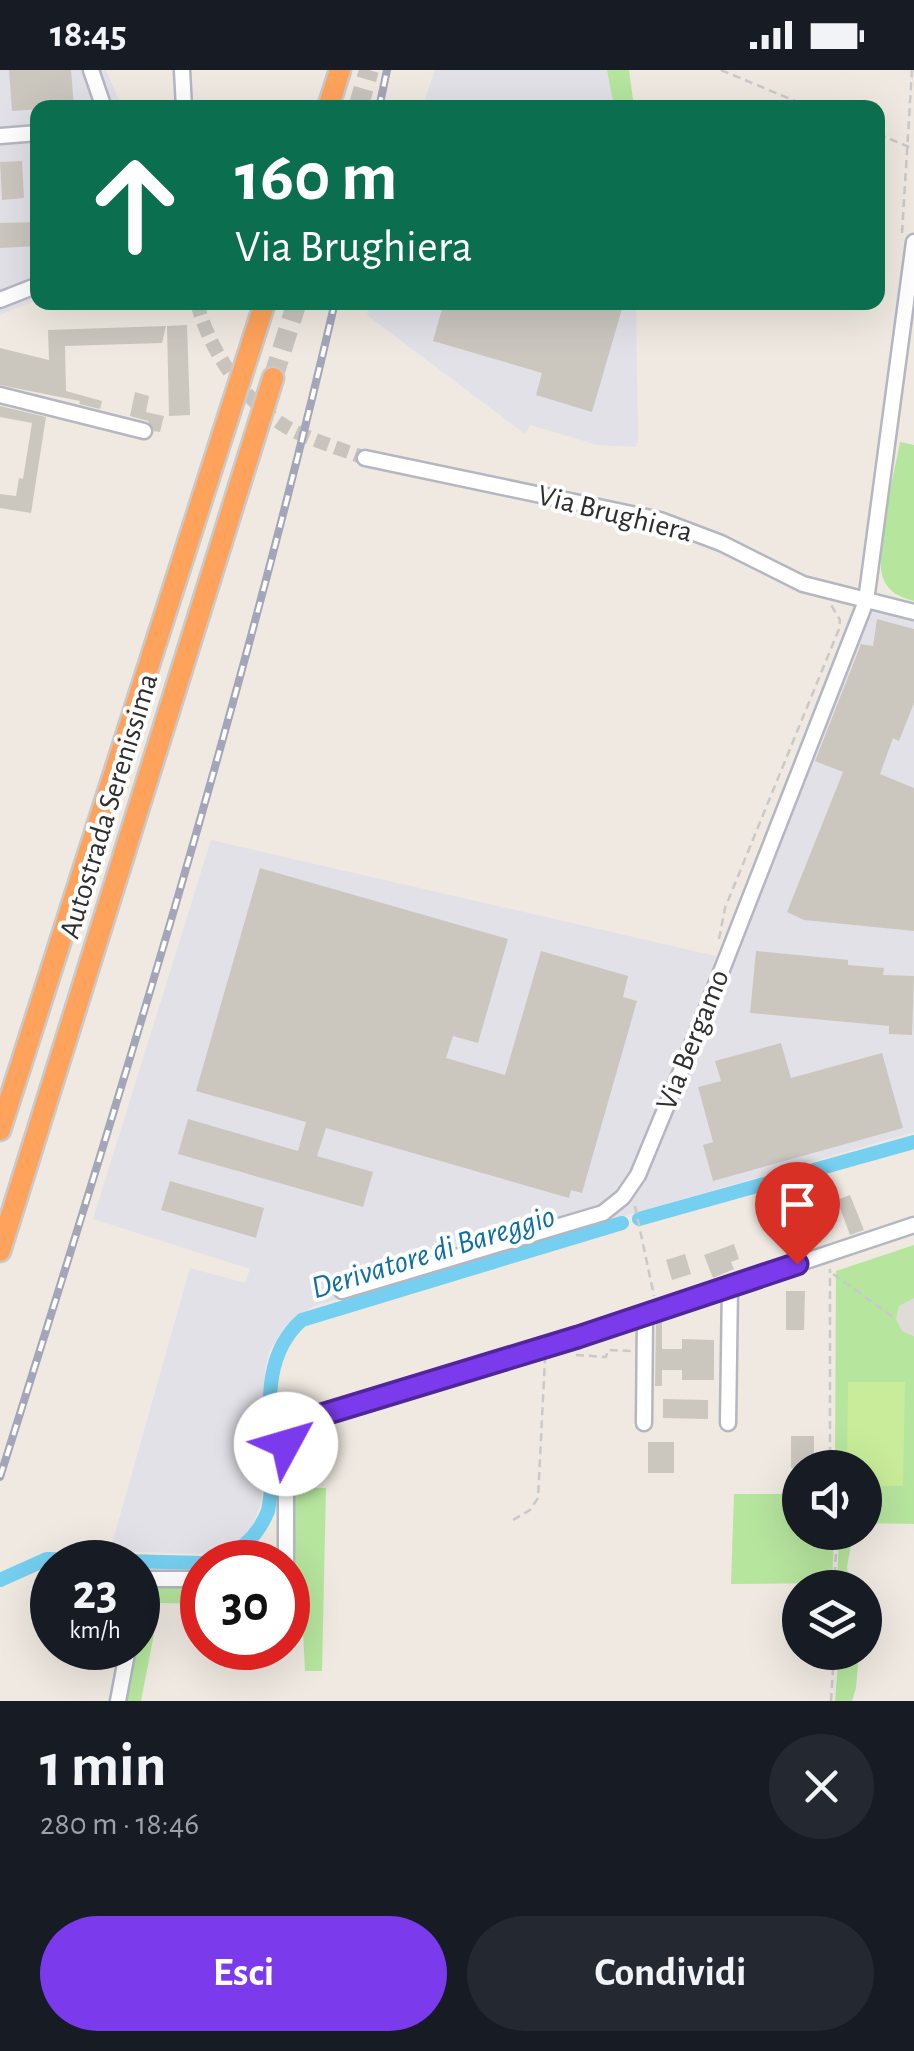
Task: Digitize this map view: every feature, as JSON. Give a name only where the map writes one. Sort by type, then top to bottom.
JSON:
[{"type":"highway","points":[[331,100],[340,70]]},
{"type":"highway","name":"Autostrada Serenissima","points":[[0,1130],[262,310]]},
{"type":"highway","name":"Autostrada Serenissima","points":[[0,1251],[273,378]]},
{"type":"street","points":[[91,70],[101,100]]},
{"type":"street","points":[[183,72],[184,100]]},
{"type":"street","points":[[0,136],[30,134]]},
{"type":"street","name":"Via Bergamo","points":[[342,1291],[602,1213],[631,1187],[707,1008],[866,602],[914,242]]},
{"type":"street","points":[[0,300],[30,289]]},
{"type":"street","points":[[0,394],[144,431]]},
{"type":"street","name":"Via Brughiera","points":[[365,458],[660,520],[691,530],[803,584],[914,612]]},
{"type":"street","points":[[286,1540],[286,1444],[298,1424],[914,1225]]},
{"type":"street","points":[[728,1422],[730,1286]]},
{"type":"street","points":[[644,1423],[645,1314]]},
{"type":"street","points":[[118,1701],[124,1670]]},
{"type":"path","points":[[721,70],[793,100]]},
{"type":"path","points":[[885,137],[912,148]]},
{"type":"path","points":[[830,1252],[830,1450]]},
{"type":"path","points":[[830,1272],[896,1319]]},
{"type":"path","points":[[513,1520],[530,1510],[538,1498],[546,1347]]},
{"type":"path","points":[[576,1355],[606,1356],[608,1350],[638,1348]]},
{"type":"path","points":[[831,1701],[833,1670]]},
{"type":"shaded area","points":[[0,70],[106,70],[119,100],[30,100],[30,303],[0,315]]},
{"type":"shaded area","points":[[435,70],[607,70],[613,100],[425,100]]},
{"type":"shaded area","points":[[368,310],[636,310],[638,442],[635,447],[597,445],[530,425],[525,434],[367,315]]},
{"type":"shaded area","points":[[858,605],[914,618],[914,1132],[314,1306],[285,1326],[269,1352],[265,1368],[261,1501],[253,1525],[244,1536],[240,1540],[180,1540],[180,1553],[160,1553],[160,1540],[113,1540],[190,1268],[245,1283],[250,1269],[93,1219],[211,840],[720,957]]},
{"type":"shaded area","points":[[914,1298],[913,1336],[902,1331],[896,1319],[899,1306]]},
{"type":"green space","points":[[607,70],[629,70],[633,100],[613,100]]},
{"type":"green space","points":[[900,442],[914,445],[914,601],[888,587],[881,567],[883,532]]},
{"type":"green space","points":[[914,1245],[914,1524],[882,1523],[882,1450],[835,1450],[836,1271]]},
{"type":"green space","points":[[848,1382],[905,1382],[903,1486],[882,1486],[882,1450],[847,1450]]},
{"type":"green space","points":[[294,1488],[326,1488],[322,1671],[305,1671],[310,1670],[310,1540],[291,1540]]},
{"type":"green space","points":[[734,1494],[782,1494],[782,1550],[833,1550],[833,1570],[782,1570],[782,1583],[731,1584]]},
{"type":"green space","points":[[838,1550],[850,1550],[847,1570],[838,1570]]},
{"type":"green space","points":[[180,1583],[180,1603],[160,1603],[160,1584]]},
{"type":"green space","points":[[128,1670],[147,1670],[141,1701],[123,1701]]},
{"type":"green space","points":[[838,1670],[858,1670],[852,1701],[835,1701]]},
{"type":"building","points":[[9,70],[71,70],[73,100],[30,100],[30,110],[12,111]]},
{"type":"building","points":[[22,161],[24,198],[2,200],[0,162]]},
{"type":"building","points":[[30,222],[30,246],[0,248],[0,223]]},
{"type":"building","points":[[442,310],[622,310],[592,412],[536,395],[542,373],[433,341]]},
{"type":"building","points":[[187,325],[190,415],[169,416],[167,326]]},
{"type":"building","points":[[166,326],[162,343],[65,346],[66,391],[102,401],[100,409],[79,404],[80,401],[0,385],[0,348],[49,360],[48,330]]},
{"type":"building","points":[[135,392],[149,396],[146,412],[164,416],[160,432],[154,431],[148,421],[130,416]]},
{"type":"building","points":[[0,406],[46,417],[31,513],[0,508],[0,494],[16,496],[19,478],[23,479],[32,423],[0,417]]},
{"type":"building","points":[[877,619],[914,629],[914,703],[899,741],[893,738],[880,774],[914,788],[914,931],[804,920],[787,912],[843,772],[815,761],[861,644],[873,646]]},
{"type":"building","points":[[260,868],[508,939],[478,1043],[453,1036],[446,1058],[505,1075],[541,951],[628,976],[623,997],[637,1001],[582,1193],[571,1190],[569,1198],[326,1128],[317,1156],[373,1172],[363,1207],[178,1154],[188,1119],[298,1151],[306,1122],[196,1091]]},
{"type":"building","points":[[756,951],[848,960],[848,965],[884,968],[883,975],[914,976],[912,1035],[889,1034],[889,1026],[750,1013]]},
{"type":"building","points":[[781,1043],[791,1078],[882,1053],[903,1128],[713,1181],[703,1145],[713,1142],[698,1087],[721,1081],[715,1061]]},
{"type":"building","points":[[170,1181],[264,1208],[256,1238],[161,1210]]},
{"type":"building","points":[[850,1195],[864,1230],[850,1235],[837,1200]]},
{"type":"building","points":[[734,1244],[739,1259],[731,1262],[734,1269],[713,1278],[704,1255]]},
{"type":"building","points":[[685,1254],[691,1274],[672,1280],[666,1260]]},
{"type":"building","points":[[786,1291],[805,1291],[804,1330],[786,1330]]},
{"type":"building","points":[[656,1322],[662,1322],[662,1349],[682,1349],[682,1339],[714,1340],[714,1380],[682,1380],[682,1370],[662,1370],[662,1386],[655,1386]]},
{"type":"building","points":[[663,1399],[708,1400],[708,1419],[663,1418]]},
{"type":"building","points":[[791,1436],[814,1436],[814,1450],[791,1450]]},
{"type":"building","points":[[648,1442],[674,1442],[674,1473],[648,1473]]},
{"type":"waterway","name":"Derivatore di Bareggio","points":[[639,1219],[914,1142]]},
{"type":"waterway","name":"Derivatore di Bareggio","points":[[249,1540],[268,1511],[271,1385],[276,1361],[286,1339],[302,1320],[622,1223]]},
{"type":"waterway","name":"Derivatore di Bareggio","points":[[0,1580],[47,1559],[180,1562]]},
{"type":"tunnel","points":[[360,100],[369,70]]},
{"type":"tunnel","points":[[199,310],[220,358],[260,407],[292,430],[365,458]]},
{"type":"tunnel","points":[[273,378],[294,310]]},
{"type":"railway","points":[[381,100],[387,70]]},
{"type":"railway","points":[[0,1477],[136,1039],[221,746],[333,310]]},
{"type":"route","points":[[286,1444],[293,1429],[305,1420],[578,1337],[797,1264]]}]
